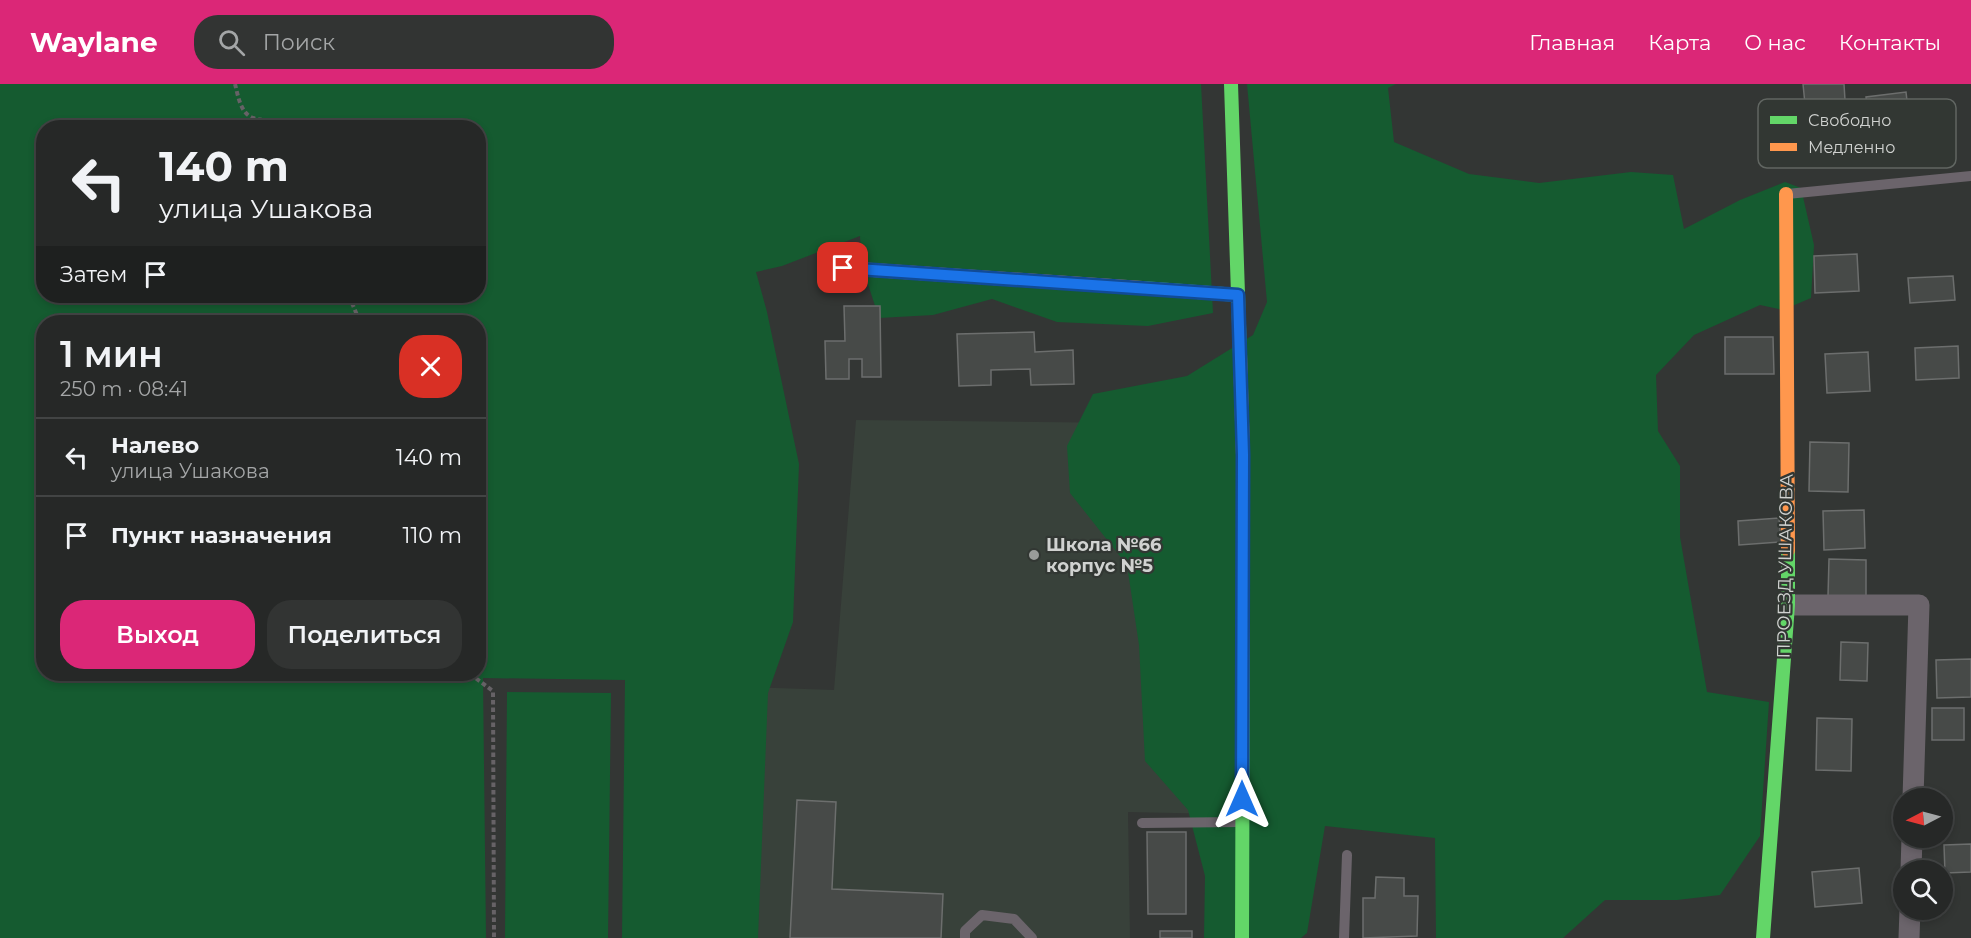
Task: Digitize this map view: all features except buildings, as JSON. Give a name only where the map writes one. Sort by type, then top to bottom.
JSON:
[{"type":"street","points":[[1230,84],[1243,455],[1242,938]]},
{"type":"street","name":"ПРОЕЗД УШАКОВА","points":[[1763,938],[1788,605],[1786,194]]},
{"type":"street","points":[[843,268],[1238,295]]},
{"type":"street","points":[[1788,605],[1919,605],[1913,788]]},
{"type":"street","points":[[1909,938],[1910,920]]},
{"type":"lane","points":[[1786,194],[1971,176]]},
{"type":"lane","points":[[1142,823],[1242,822]]},
{"type":"lane","points":[[1344,938],[1347,855]]},
{"type":"lane","points":[[965,938],[965,931],[982,915],[1014,919],[1032,938]]},
{"type":"path","points":[[235,84],[241,106],[250,117],[268,120]]},
{"type":"path","points":[[479,681],[493,691],[494,938]]},
{"type":"shaded area","name":"Школа №66 корпус №5","points":[[856,420],[1224,424],[1221,814],[1128,812],[1130,938],[707,938],[723,686],[834,690]]},
{"type":"green space","points":[[0,84],[1201,84],[1213,313],[1148,326],[1057,322],[992,299],[933,315],[879,318],[862,266],[860,236],[782,266],[756,272],[767,312],[799,464],[793,622],[768,693],[758,938],[622,938],[625,680],[486,678],[486,315],[36,315],[36,681],[483,681],[486,938],[0,938]]},
{"type":"green space","points":[[1247,84],[1396,84],[1388,88],[1394,142],[1469,174],[1539,183],[1631,172],[1673,175],[1684,229],[1740,200],[1785,182],[1801,188],[1814,245],[1811,298],[1783,310],[1760,305],[1694,335],[1656,375],[1658,431],[1680,466],[1680,537],[1707,692],[1769,702],[1760,836],[1720,895],[1677,900],[1605,900],[1563,938],[1436,938],[1435,838],[1325,826],[1307,933],[1301,938],[1204,938],[1205,876],[1188,810],[1145,761],[1139,645],[1127,565],[1070,493],[1067,446],[1093,394],[1187,376],[1253,335],[1267,302]]},
{"type":"green space","points":[[507,692],[611,693],[608,938],[505,938]]},
{"type":"traffic: fast","points":[[1231,84],[1240,354]]},
{"type":"traffic: fast","points":[[1142,288],[1238,295]]},
{"type":"traffic: fast","points":[[1763,938],[1788,605],[1788,550]]},
{"type":"traffic: fast","points":[[1242,938],[1243,635]]},
{"type":"traffic: slow","points":[[1786,194],[1788,550]]},
{"type":"traffic: slow","points":[[843,268],[1142,288]]},
{"type":"traffic: slow","points":[[1240,354],[1243,455],[1243,635]]},
{"type":"place","name":"Школа №66 корпус №5","points":[[1034,555]]},
{"type":"route","points":[[843,268],[1238,295],[1243,455],[1242,799]]}]
